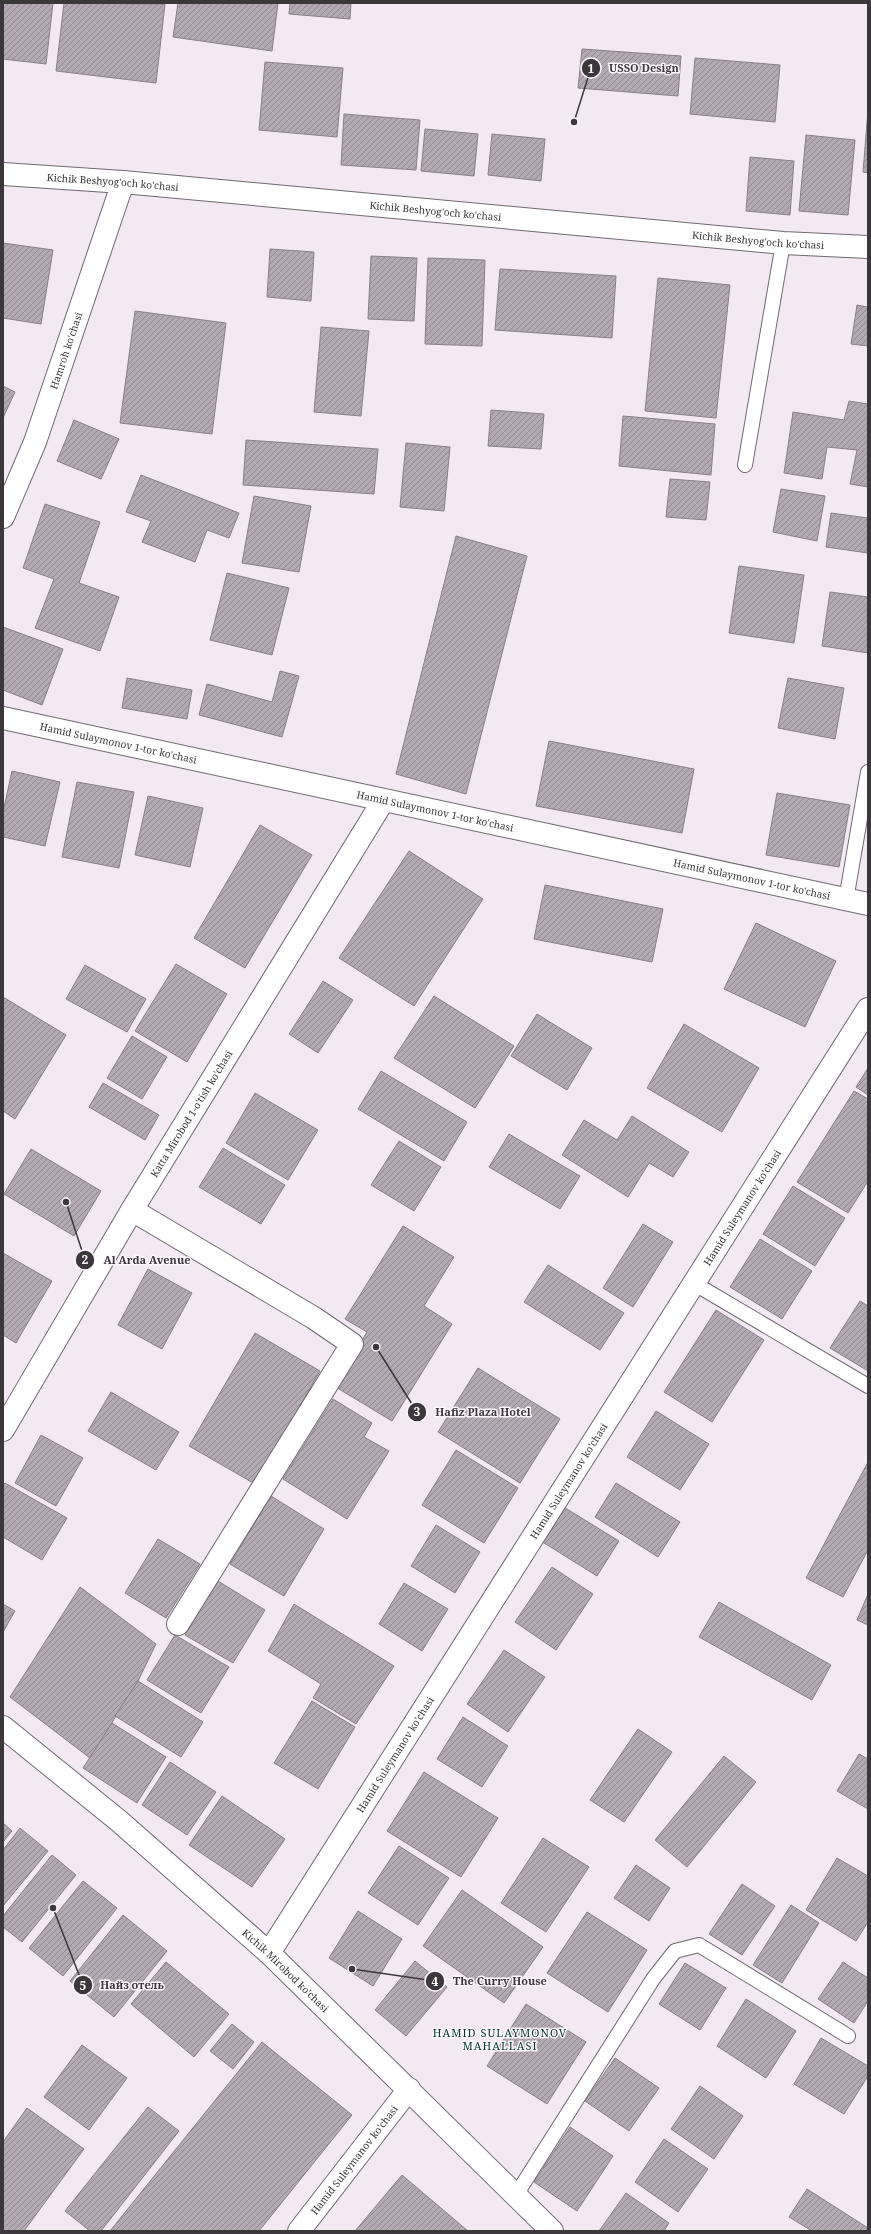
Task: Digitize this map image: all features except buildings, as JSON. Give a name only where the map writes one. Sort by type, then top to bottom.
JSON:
[{"type":"street","name":"Kichik Beshyog'och ko'chasi","points":[[3,174],[123,182],[784,243],[868,248]]},
{"type":"street","name":"Hamroh ko'chasi","points":[[3,517],[35,442],[123,182]]},
{"type":"street","name":"Hamid Sulaymonov 1-tor ko'chasi","points":[[3,718],[383,801],[868,904]]},
{"type":"street","name":"Katta Mirobod 1-o'tish ko'chasi","points":[[3,1430],[132,1210],[383,801]]},
{"type":"street","name":"Hamid Suleymanov ko'chasi","points":[[269,1953],[695,1284],[868,1009]]},
{"type":"street","points":[[132,1210],[314,1318],[352,1344],[178,1624]]},
{"type":"street","name":"Kichik Mirobod ko'chasi","points":[[3,1727],[119,1821],[269,1953],[552,2231]]},
{"type":"street","name":"Hamid Suleymanov ko'chasi","points":[[299,2231],[409,2089]]},
{"type":"lane","points":[[745,465],[784,243]]},
{"type":"lane","points":[[846,900],[868,772]]},
{"type":"lane","points":[[695,1284],[868,1386]]},
{"type":"lane","points":[[516,2195],[653,1979],[675,1951],[699,1944],[848,2036]]},
{"type":"place","name":"USSO Design","points":[[574,122]]},
{"type":"place","name":"Al Arda Avenue","points":[[66,1202]]},
{"type":"place","name":"Hafiz Plaza Hotel","points":[[376,1347]]},
{"type":"place","name":"Найз отель","points":[[53,1908]]},
{"type":"place","name":"The Curry House","points":[[352,1969]]},
{"type":"district","name":"HAMID SULAYMONOV MAHALLASI","points":[[500,2038]]}]
